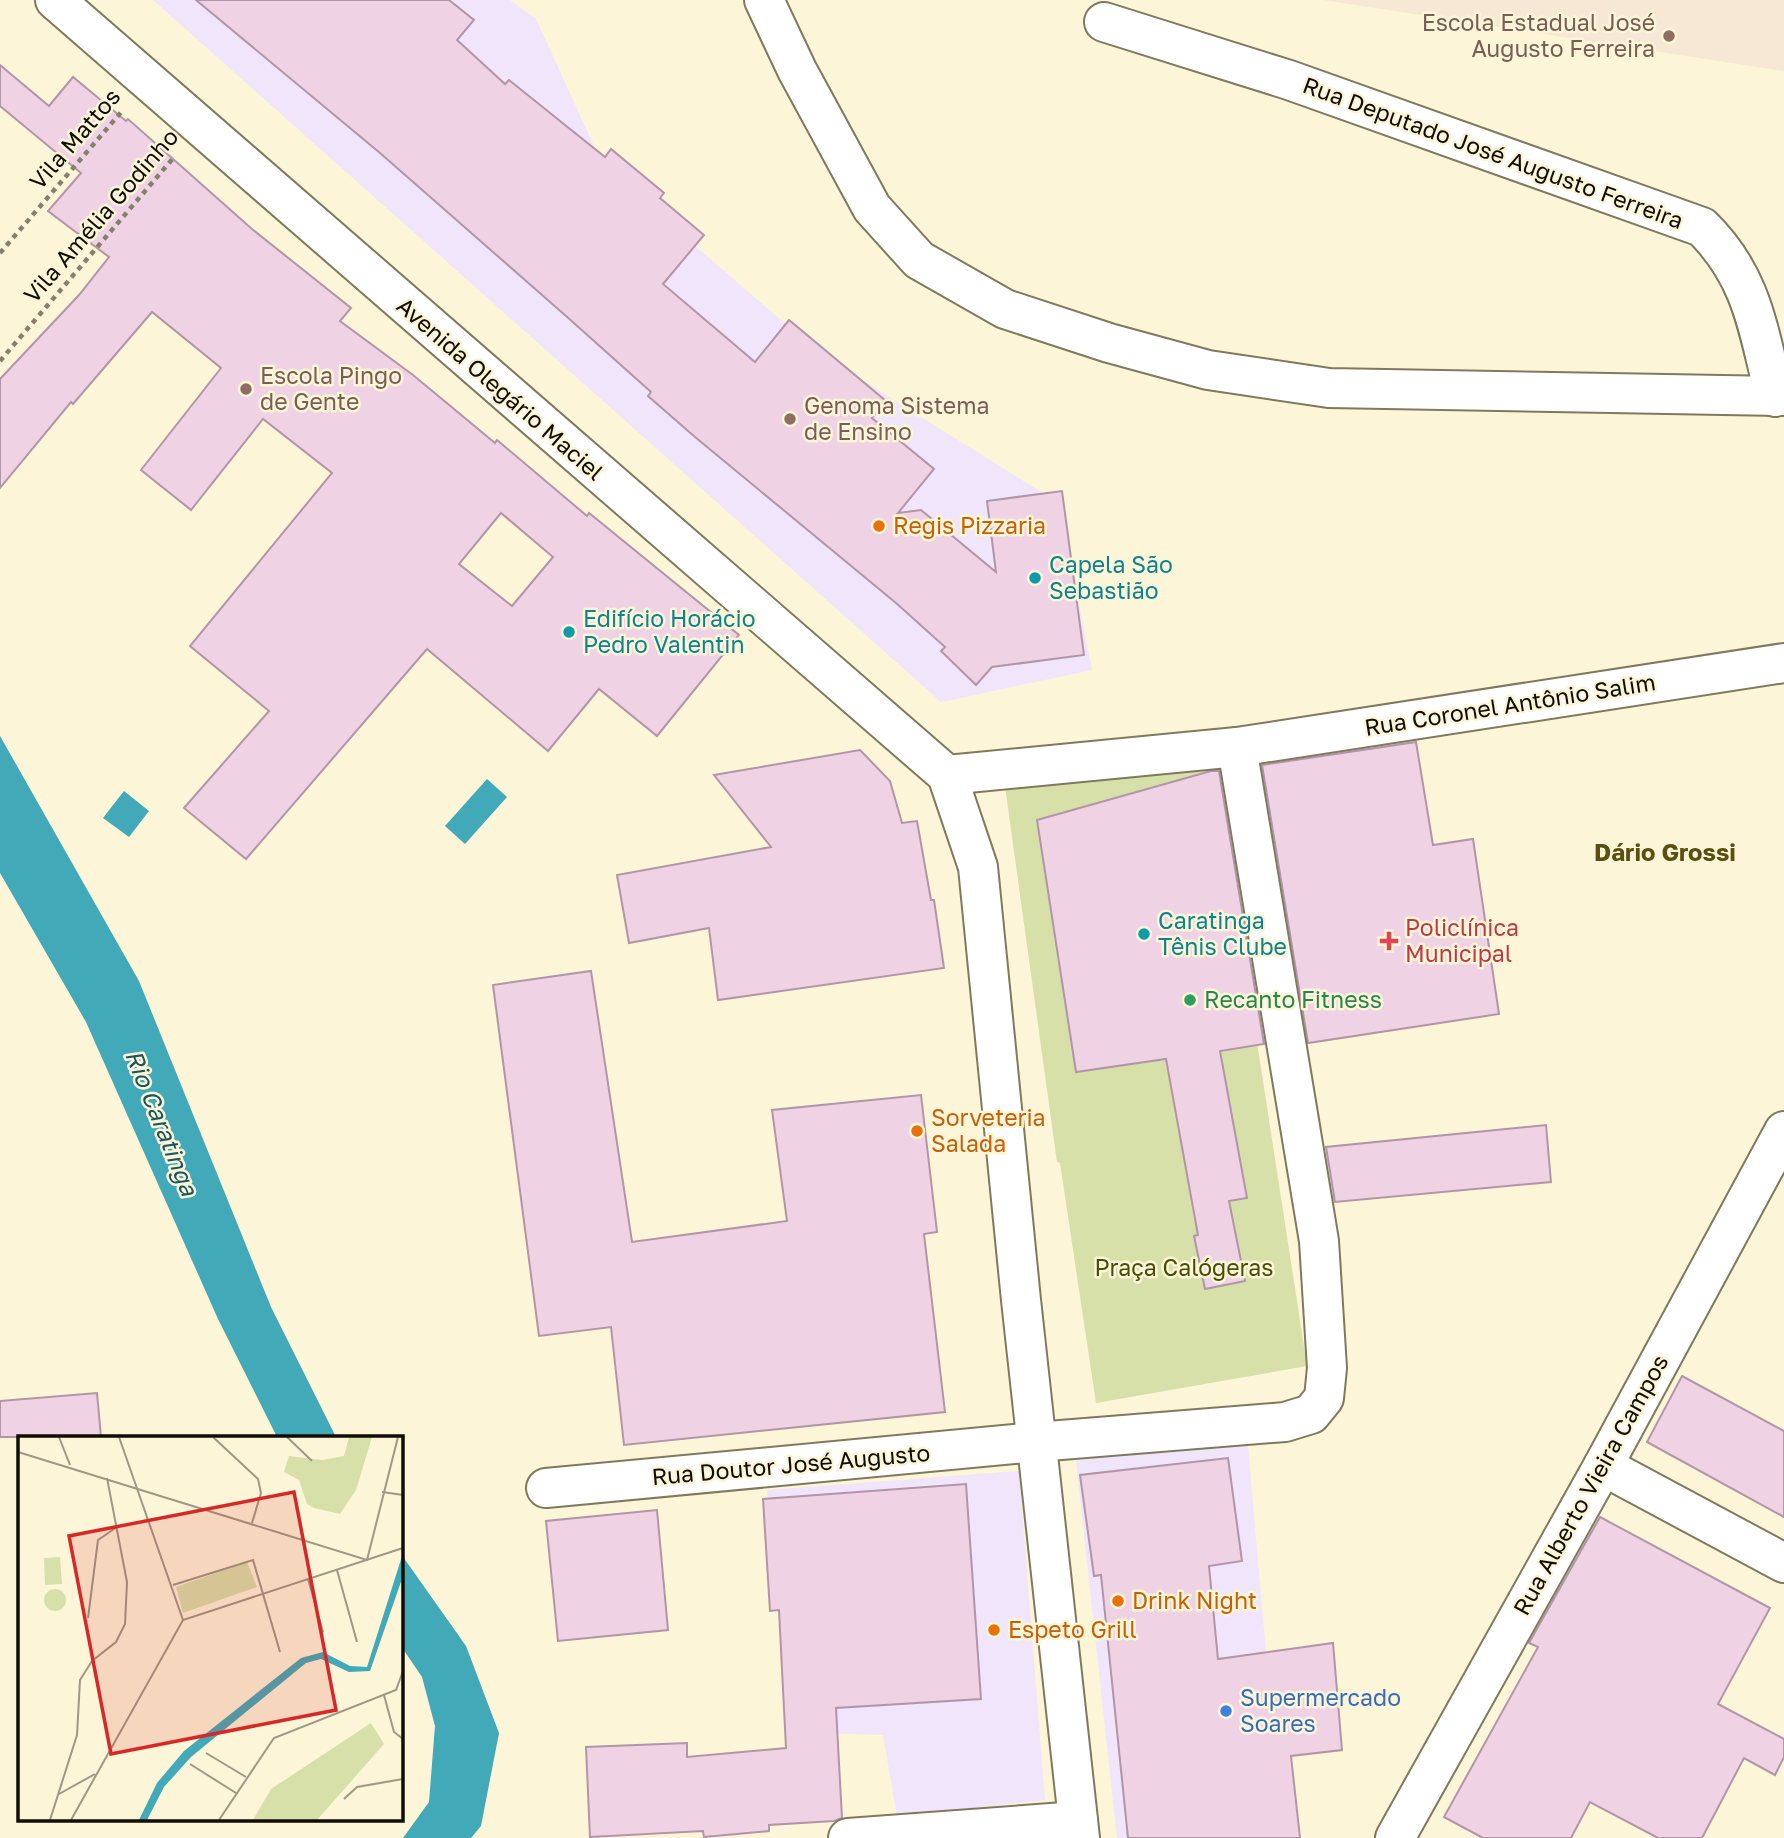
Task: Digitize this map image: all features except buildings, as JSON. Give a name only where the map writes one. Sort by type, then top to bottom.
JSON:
[{"type":"street","name":"Avenida Olegário Maciel","points":[[55,0],[947,775]]},
{"type":"street","points":[[764,0],[797,70],[872,208],[919,260],[1004,309],[1109,343],[1209,370],[1329,388],[1780,397]]},
{"type":"street","name":"Rua Deputado José Augusto Ferreira","points":[[1104,22],[1289,80],[1702,228],[1724,250],[1747,288],[1780,397]]},
{"type":"street","name":"Rua Coronel Antônio Salim","points":[[1237,747],[1784,663]]},
{"type":"street","points":[[848,1838],[1079,1829],[1036,1442],[978,867],[947,775],[1237,747],[1319,1241],[1326,1368],[1324,1398],[1311,1413],[1285,1422],[1036,1442]]},
{"type":"street","name":"Rua Alberto Vieira Campos","points":[[1395,1838],[1603,1466],[1784,1131]]},
{"type":"street","name":"Rua Doutor José Augusto","points":[[546,1488],[1036,1442]]},
{"type":"street","points":[[1603,1466],[1784,1563]]},
{"type":"path","name":"Vila Mattos","points":[[0,253],[149,81]]},
{"type":"path","name":"Vila Amélia Godinho","points":[[0,361],[201,126]]},
{"type":"shaded area","points":[[153,0],[510,0],[536,19],[603,166],[820,354],[1059,503],[1092,670],[941,702]]},
{"type":"shaded area","name":"Escola Estadual José Augusto Ferreira","points":[[1323,0],[1784,0],[1784,71]]},
{"type":"shaded area","points":[[1247,1435],[1282,1838],[1117,1838],[1076,1461]]},
{"type":"shaded area","points":[[1019,1471],[1045,1800],[897,1816],[883,1735],[791,1732],[767,1490]]},
{"type":"green space","name":"Praça Calógeras","points":[[1215,770],[1307,1366],[1096,1403],[1060,1163],[1057,1162],[1004,779]]},
{"type":"water","name":"Rio Caratinga","points":[[0,736],[139,981],[271,1307],[336,1436],[276,1436],[218,1319],[86,1022],[0,873]]},
{"type":"water","points":[[487,779],[507,797],[465,844],[445,826]]},
{"type":"water","points":[[124,791],[149,811],[129,837],[103,818]]},
{"type":"water","points":[[402,1555],[466,1646],[499,1733],[481,1826],[471,1838],[403,1838],[429,1802],[435,1726],[422,1677],[402,1647]]},
{"type":"place","name":"Escola Estadual José Augusto Ferreira","points":[[1669,36]]},
{"type":"place","name":"Escola Pingo de Gente","points":[[246,389]]},
{"type":"place","name":"Genoma Sistema de Ensino","points":[[790,419]]},
{"type":"place","name":"Regis Pizzaria","points":[[879,526]]},
{"type":"place","name":"Capela São Sebastião","points":[[1035,578]]},
{"type":"place","name":"Edifício Horácio Pedro Valentin","points":[[569,632]]},
{"type":"place","name":"Caratinga Tênis Clube","points":[[1144,934]]},
{"type":"place","name":"Policlínica Municipal","points":[[1389,941]]},
{"type":"place","name":"Recanto Fitness","points":[[1190,1000]]},
{"type":"place","name":"Sorveteria Salada","points":[[917,1131]]},
{"type":"place","name":"Drink Night","points":[[1118,1601]]},
{"type":"place","name":"Espeto Grill","points":[[994,1630]]},
{"type":"place","name":"Supermercado Soares","points":[[1226,1711]]},
{"type":"district","name":"Dário Grossi","points":[[1665,853]]}]
